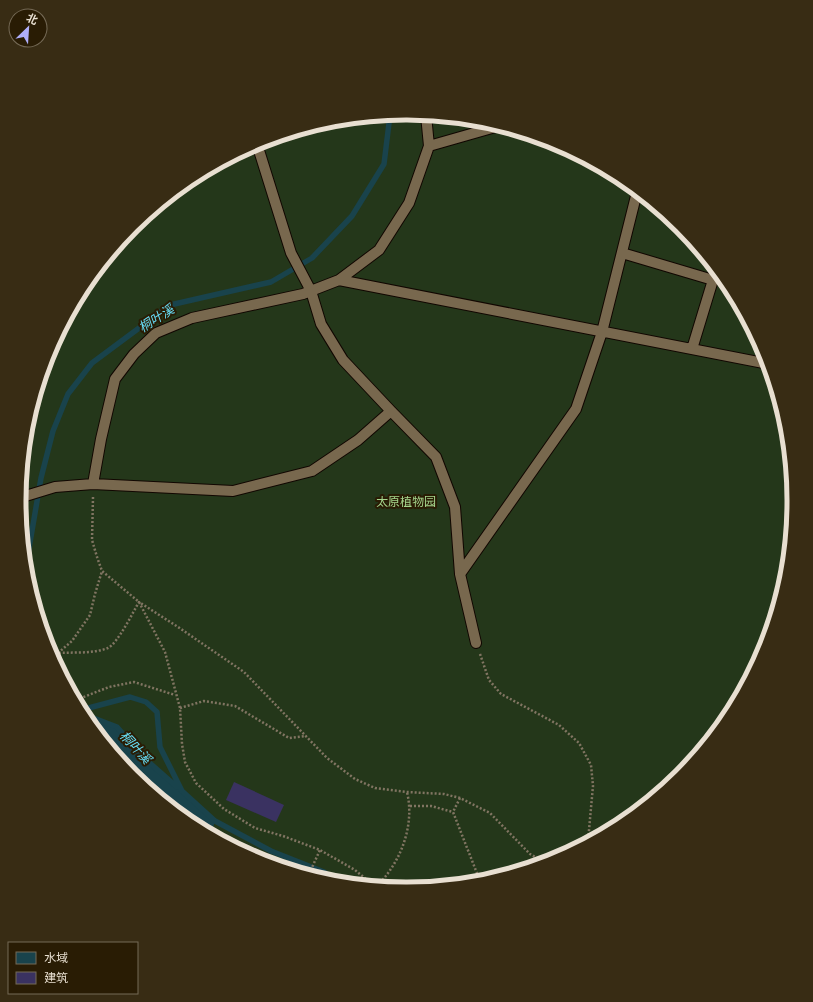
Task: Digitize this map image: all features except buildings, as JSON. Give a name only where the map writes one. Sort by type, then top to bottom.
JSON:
[{"type":"lane","points":[[93,484],[100,439],[115,378],[134,354],[156,333],[192,318],[303,294],[339,280],[379,250],[409,203],[429,146],[427,121]]},
{"type":"lane","points":[[429,146],[487,129]]},
{"type":"lane","points":[[259,150],[291,253],[311,291],[321,324],[343,360],[436,457],[455,507],[460,574],[476,643]]},
{"type":"lane","points":[[460,574],[576,409],[602,332],[636,197]]},
{"type":"lane","points":[[622,253],[713,280],[692,349]]},
{"type":"lane","points":[[339,280],[761,363]]},
{"type":"lane","points":[[26,495],[55,487],[93,484],[233,491],[312,470],[358,440],[391,411]]},
{"type":"path","points":[[93,484],[92,540],[102,571],[139,602],[244,672],[327,758],[355,779],[375,788],[444,794],[460,798],[490,813],[530,854],[537,858]]},
{"type":"path","points":[[58,653],[72,640],[90,615],[102,571]]},
{"type":"path","points":[[58,653],[90,652],[109,647],[122,632],[139,602]]},
{"type":"path","points":[[139,602],[165,652],[175,695],[180,708],[182,744],[185,762],[196,783],[224,809],[255,828],[283,836],[320,850],[355,870],[366,879]]},
{"type":"path","points":[[476,643],[489,680],[501,694],[559,725],[579,743],[591,766],[592,779],[588,835]]},
{"type":"path","points":[[81,698],[108,687],[134,682],[175,695]]},
{"type":"path","points":[[180,708],[204,700],[235,706],[289,738],[306,736]]},
{"type":"path","points":[[382,881],[397,859],[407,834],[410,806],[408,792]]},
{"type":"path","points":[[460,798],[453,812],[477,875]]},
{"type":"path","points":[[410,806],[432,806],[453,812]]},
{"type":"path","points":[[311,870],[320,850]]},
{"type":"green space","name":"太原植物园","points":[[406,120],[431,121],[505,133],[552,149],[575,160],[597,171],[638,199],[676,232],[693,250],[723,290],[736,311],[748,333],[767,379],[780,427],[784,451],[787,501],[786,526],[784,551],[774,599],[767,623],[748,669],[723,712],[708,733],[676,770],[657,787],[638,803],[597,831],[552,853],[505,869],[456,878],[431,881],[382,881],[308,869],[261,853],[238,842],[216,831],[175,803],[137,770],[120,752],[90,712],[77,691],[65,669],[46,623],[33,575],[29,551],[26,501],[27,476],[29,451],[39,403],[46,379],[65,333],[90,290],[105,269],[137,232],[156,215],[175,199],[216,171],[261,149],[308,133],[357,124]]},
{"type":"water","points":[[95,718],[117,727],[144,758],[215,821],[213,829],[175,803],[156,787],[120,752]]},
{"type":"waterway","name":"桐叶溪","points":[[29,549],[41,478],[53,431],[68,394],[92,363],[170,305],[271,282],[312,258],[352,216],[384,164],[389,121]]},
{"type":"waterway","name":"桐叶溪","points":[[88,708],[130,697],[146,702],[157,712],[160,747],[182,791],[215,821],[271,851],[325,872]]},
{"type":"waterway","name":"桐叶溪","points":[[95,718],[117,727],[144,758],[177,787]]}]
